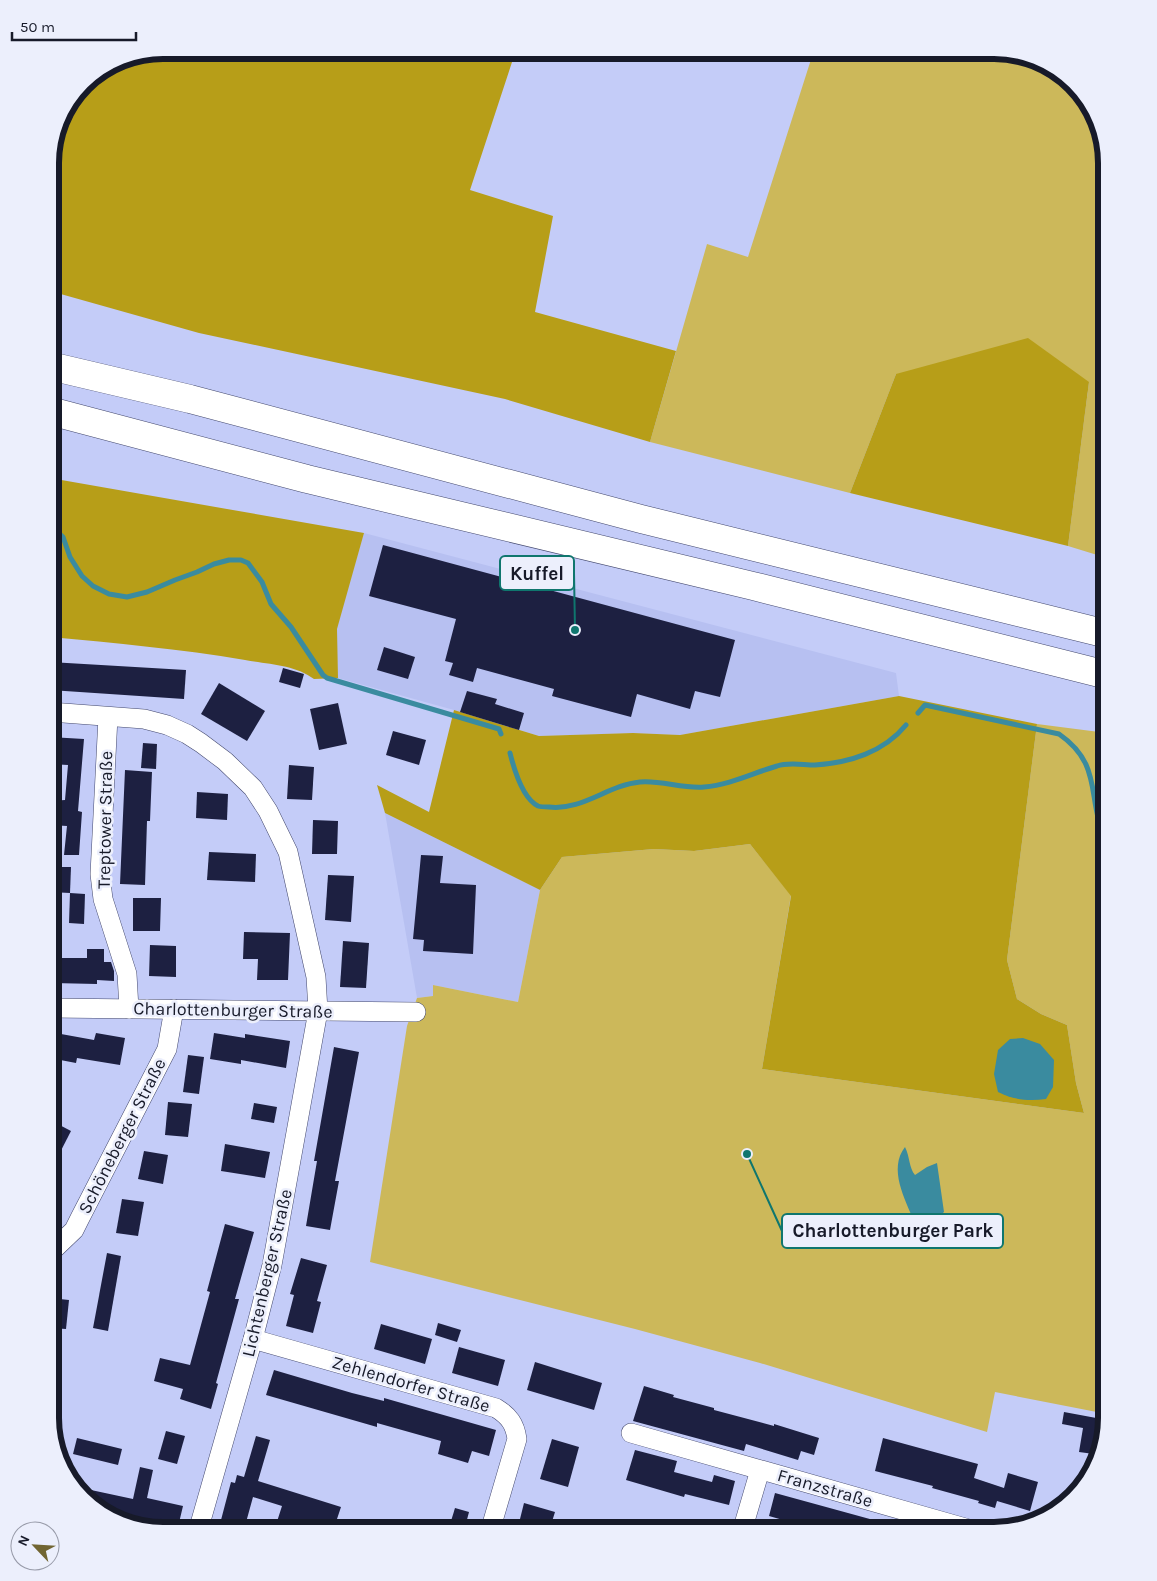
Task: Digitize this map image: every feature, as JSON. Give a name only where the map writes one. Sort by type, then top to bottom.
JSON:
[{"type":"highway","points":[[59,353],[190,399]]},
{"type":"highway","points":[[59,368],[190,399],[641,519],[1098,632]]},
{"type":"highway","points":[[59,414],[307,479],[753,586],[1098,673]]},
{"type":"street","name":"Lichtenberger Straße","points":[[59,713],[144,719],[167,725],[187,734],[225,761],[253,788],[268,811],[288,852],[316,977],[318,1011],[272,1264],[253,1339],[201,1522]]},
{"type":"street","name":"Treptower Straße","points":[[108,717],[100,874],[103,899],[127,974],[129,1009]]},
{"type":"street","name":"Charlottenburger Straße","points":[[59,1008],[416,1012]]},
{"type":"street","name":"Schöneberger Straße","points":[[59,1246],[74,1230],[167,1049],[174,1009]]},
{"type":"street","name":"Zehlendorfer Straße","points":[[253,1339],[496,1408],[505,1414],[515,1427],[517,1439],[493,1522]]},
{"type":"street","name":"Franzstraße","points":[[631,1433],[944,1522]]},
{"type":"street","name":"Franzstraße","points":[[745,1522],[760,1470]]},
{"type":"shaded area","points":[[163,59],[513,59],[470,190],[553,216],[535,312],[676,351],[650,442],[505,399],[199,333],[59,294],[60,149],[62,136],[69,117],[80,99],[89,89],[105,76],[129,64]]},
{"type":"shaded area","points":[[811,59],[1001,59],[1028,64],[1058,80],[1077,99],[1084,111],[1095,136],[1097,149],[1098,555],[1068,546],[1089,382],[896,374],[850,493],[650,442],[707,244],[748,257]]},
{"type":"shaded area","points":[[1028,338],[1089,382],[1068,546],[850,493],[896,374]]},
{"type":"shaded area","points":[[59,480],[364,533],[337,629],[338,678],[314,679],[307,674],[281,666],[123,644],[59,638]]},
{"type":"shaded area","points":[[364,533],[896,673],[899,696],[680,735],[633,733],[539,736],[338,678],[336,629]]},
{"type":"shaded area","points":[[899,696],[1037,724],[1007,960],[1017,999],[1041,1014],[1067,1025],[1076,1083],[1084,1113],[762,1069],[791,896],[750,844],[694,851],[654,849],[562,857],[540,890],[385,813],[377,785],[429,812],[454,710],[539,736],[633,733],[680,735]]},
{"type":"shaded area","points":[[1037,724],[1098,732],[1098,1412],[995,1392],[987,1432],[760,1363],[635,1329],[370,1262],[407,1026],[417,998],[433,996],[433,985],[518,1002],[540,890],[562,857],[654,849],[694,851],[750,844],[791,895],[762,1069],[1084,1113],[1076,1083],[1067,1025],[1041,1014],[1017,999],[1007,960]]},
{"type":"shaded area","points":[[385,813],[540,890],[518,1002],[433,985],[433,996],[417,998]]},
{"type":"shaded area","points":[[1023,1038],[1040,1044],[1054,1060],[1053,1087],[1046,1099],[1021,1099],[1009,1097],[998,1092],[994,1074],[998,1050],[1010,1039]]},
{"type":"shaded area","points":[[905,1147],[915,1175],[937,1163],[944,1212],[928,1225],[914,1221],[900,1184],[898,1165]]},
{"type":"building","points":[[383,545],[735,640],[720,697],[695,691],[690,709],[637,694],[631,717],[552,696],[554,689],[477,668],[473,682],[449,675],[453,663],[445,661],[456,619],[369,596]]},
{"type":"building","points":[[384,647],[415,657],[408,679],[377,670]]},
{"type":"building","points":[[59,663],[186,670],[184,699],[59,691]]},
{"type":"building","points":[[283,668],[304,674],[300,688],[279,682]]},
{"type":"building","points":[[219,683],[265,711],[247,741],[201,714]]},
{"type":"building","points":[[467,691],[497,699],[495,704],[524,713],[519,730],[460,712]]},
{"type":"building","points":[[338,703],[347,744],[319,750],[310,709]]},
{"type":"building","points":[[393,731],[426,740],[419,765],[386,755]]},
{"type":"building","points":[[59,738],[84,739],[78,811],[82,812],[79,855],[64,855],[67,826],[59,826],[59,800],[65,800],[68,765],[59,764]]},
{"type":"building","points":[[143,743],[157,744],[156,769],[141,768]]},
{"type":"building","points":[[289,765],[314,767],[312,800],[287,799]]},
{"type":"building","points":[[125,770],[152,772],[150,821],[147,821],[145,885],[120,884]]},
{"type":"building","points":[[197,792],[228,794],[227,820],[196,818]]},
{"type":"building","points":[[313,820],[338,821],[337,854],[312,854]]},
{"type":"building","points":[[209,852],[256,854],[255,882],[207,880]]},
{"type":"building","points":[[421,855],[443,856],[440,883],[476,885],[473,954],[423,951],[424,940],[413,939]]},
{"type":"building","points":[[59,867],[71,867],[70,893],[59,892]]},
{"type":"building","points":[[328,875],[354,876],[351,922],[325,920]]},
{"type":"building","points":[[70,893],[85,894],[84,924],[69,923]]},
{"type":"building","points":[[133,898],[161,898],[160,931],[133,931]]},
{"type":"building","points":[[244,932],[290,933],[288,980],[257,980],[258,959],[243,959]]},
{"type":"building","points":[[343,941],[369,943],[366,988],[340,987]]},
{"type":"building","points":[[150,945],[176,946],[176,977],[149,976]]},
{"type":"building","points":[[87,949],[104,949],[104,962],[111,962],[114,971],[114,981],[97,980],[97,984],[59,983],[59,958],[87,958]]},
{"type":"building","points":[[96,1033],[125,1038],[120,1065],[77,1058],[76,1063],[59,1060],[59,1034],[94,1040]]},
{"type":"building","points":[[214,1033],[245,1038],[245,1034],[290,1041],[286,1068],[241,1060],[241,1064],[210,1059]]},
{"type":"building","points":[[334,1047],[359,1052],[335,1181],[339,1181],[330,1230],[306,1226],[317,1161],[314,1161]]},
{"type":"building","points":[[188,1055],[204,1057],[199,1094],[183,1092]]},
{"type":"building","points":[[168,1102],[192,1104],[188,1137],[165,1135]]},
{"type":"building","points":[[254,1103],[277,1107],[274,1123],[251,1119]]},
{"type":"building","points":[[59,1125],[71,1131],[59,1154]]},
{"type":"building","points":[[225,1144],[270,1152],[265,1178],[221,1171]]},
{"type":"building","points":[[144,1151],[168,1155],[163,1184],[138,1179]]},
{"type":"building","points":[[122,1199],[144,1202],[138,1236],[116,1233]]},
{"type":"building","points":[[225,1224],[254,1232],[235,1299],[239,1299],[216,1383],[218,1384],[211,1409],[180,1399],[183,1389],[154,1381],[160,1358],[190,1365],[210,1292],[207,1291]]},
{"type":"building","points":[[107,1253],[121,1256],[108,1331],[93,1328]]},
{"type":"building","points":[[301,1258],[327,1265],[317,1301],[321,1302],[313,1333],[286,1326],[294,1295],[290,1294]]},
{"type":"building","points":[[59,1299],[69,1300],[66,1329],[59,1329]]},
{"type":"building","points":[[438,1323],[461,1330],[457,1342],[435,1335]]},
{"type":"building","points":[[381,1324],[432,1339],[425,1364],[374,1349]]},
{"type":"building","points":[[459,1347],[505,1360],[498,1386],[452,1373]]},
{"type":"building","points":[[535,1362],[602,1383],[594,1410],[527,1390]]},
{"type":"building","points":[[274,1370],[352,1393],[384,1401],[384,1398],[496,1430],[489,1456],[472,1451],[468,1463],[438,1454],[441,1441],[377,1423],[377,1427],[266,1395]]},
{"type":"building","points":[[644,1386],[674,1395],[673,1397],[714,1408],[714,1410],[774,1426],[774,1424],[819,1438],[814,1455],[801,1451],[798,1460],[746,1444],[744,1451],[633,1421]]},
{"type":"building","points":[[1064,1412],[1098,1418],[1095,1445],[1092,1454],[1079,1452],[1083,1428],[1062,1424]]},
{"type":"building","points":[[166,1431],[185,1436],[177,1464],[158,1459]]},
{"type":"building","points":[[256,1436],[270,1440],[258,1481],[341,1507],[336,1522],[277,1522],[282,1506],[253,1497],[246,1522],[223,1522],[224,1520],[221,1520],[231,1482],[235,1483],[237,1475],[244,1477]]},
{"type":"building","points":[[77,1438],[122,1449],[118,1465],[73,1454]]},
{"type":"building","points":[[883,1438],[978,1464],[974,1478],[1004,1488],[1008,1473],[1038,1482],[1030,1511],[997,1501],[995,1508],[978,1503],[979,1501],[932,1488],[933,1486],[875,1471]]},
{"type":"building","points":[[552,1439],[579,1447],[568,1487],[540,1479]]},
{"type":"building","points":[[635,1450],[677,1461],[674,1472],[712,1482],[714,1475],[735,1481],[729,1505],[685,1494],[684,1497],[626,1480]]},
{"type":"building","points":[[140,1467],[153,1470],[147,1498],[183,1506],[179,1522],[156,1522],[128,1516],[99,1501],[86,1489],[133,1499]]},
{"type":"building","points":[[775,1493],[881,1522],[782,1522],[783,1520],[769,1516]]},
{"type":"building","points":[[524,1503],[555,1512],[552,1522],[519,1522]]},
{"type":"building","points":[[455,1508],[469,1512],[466,1522],[451,1522]]},
{"type":"waterway","points":[[59,533],[63,537],[70,557],[82,576],[93,586],[109,594],[127,597],[147,592],[214,564],[229,560],[241,560],[248,563],[262,582],[271,604],[291,627],[323,675],[327,678],[499,729],[501,734]]},
{"type":"waterway","points":[[918,713],[925,705],[1059,734],[1083,758],[1089,771],[1098,815]]},
{"type":"waterway","points":[[510,753],[527,797],[541,807],[561,807],[584,802],[628,784],[640,782],[656,782],[688,787],[714,786],[781,765],[828,764],[853,759],[877,749],[906,725]]},
{"type":"place","name":"Kuffel","points":[[575,630]]},
{"type":"place","name":"Charlottenburger Park","points":[[747,1154]]}]
